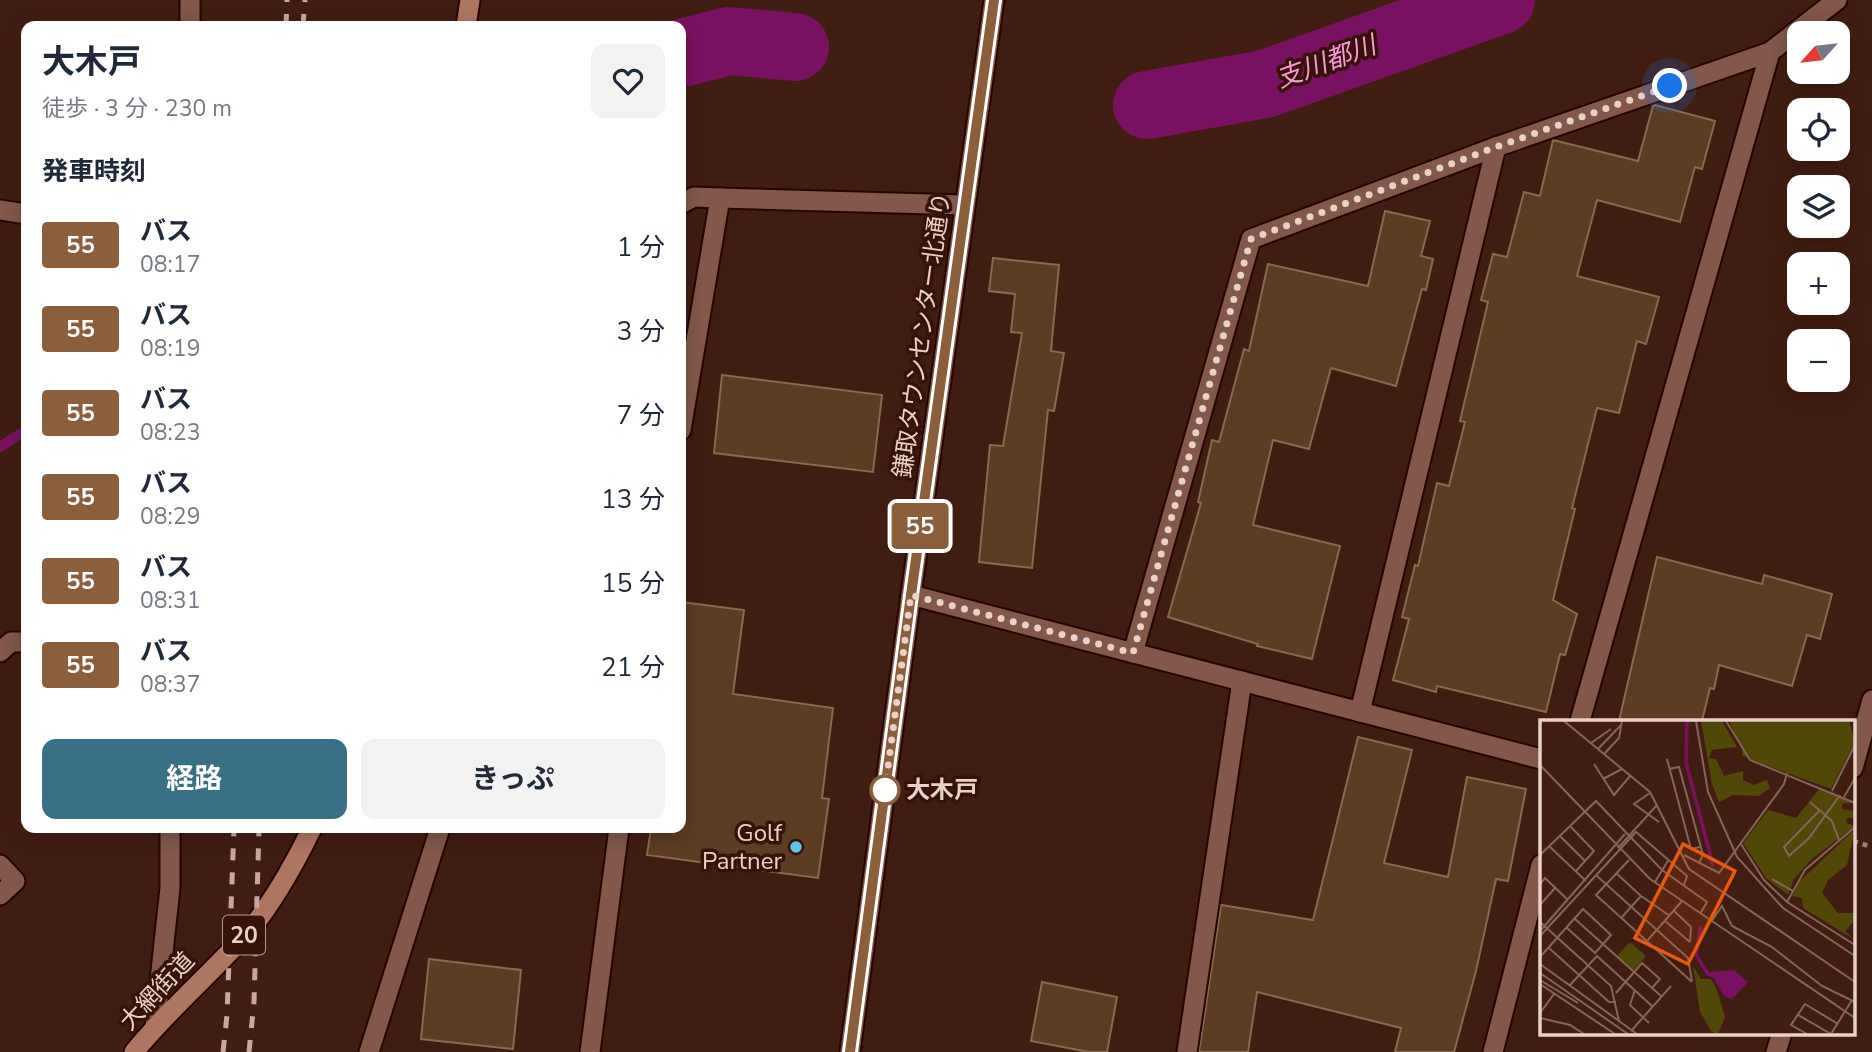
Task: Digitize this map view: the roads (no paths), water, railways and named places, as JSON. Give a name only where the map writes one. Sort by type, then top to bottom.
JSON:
[{"type":"main road","points":[[467,21],[470,0]]},
{"type":"main road","name":"大網街道","points":[[134,1052],[155,1026],[251,929],[293,867],[310,833]]},
{"type":"street","points":[[190,0],[190,21]]},
{"type":"street","name":"鎌取タウンセンター北通り","points":[[850,1052],[994,0]]},
{"type":"street","points":[[1133,653],[1251,239],[1496,147],[1770,52],[1837,0]]},
{"type":"street","points":[[1580,720],[1770,52]]},
{"type":"street","points":[[1360,712],[1496,147]]},
{"type":"street","points":[[686,201],[694,197],[965,205]]},
{"type":"street","points":[[686,400],[720,198]]},
{"type":"street","points":[[0,209],[21,213]]},
{"type":"street","points":[[911,595],[1540,759]]},
{"type":"street","points":[[0,652],[11,642],[21,642]]},
{"type":"street","points":[[1187,1052],[1242,681]]},
{"type":"street","points":[[1854,764],[1872,700]]},
{"type":"street","points":[[155,1026],[167,923],[170,833]]},
{"type":"street","points":[[369,1052],[438,833]]},
{"type":"street","points":[[590,1052],[618,833]]},
{"type":"street","points":[[0,865],[15,881],[0,895]]},
{"type":"street","points":[[1493,1052],[1540,870]]},
{"type":"street","points":[[1776,1052],[1782,1034]]},
{"type":"waterway","name":"支川都川","points":[[1147,105],[1265,84],[1501,0]]},
{"type":"waterway","name":"支川都川","points":[[686,52],[729,41],[795,47]]},
{"type":"waterway","name":"支川都川","points":[[0,447],[21,433]]},
{"type":"railway","points":[[286,21],[287,0]]},
{"type":"railway","points":[[303,21],[305,0]]},
{"type":"railway","points":[[223,1052],[227,1015],[234,833]]},
{"type":"railway","points":[[249,1052],[254,1002],[259,833]]},
{"type":"place","name":"大木戸","points":[[885,790]]},
{"type":"place","name":"Golf Partner","points":[[796,847]]}]
